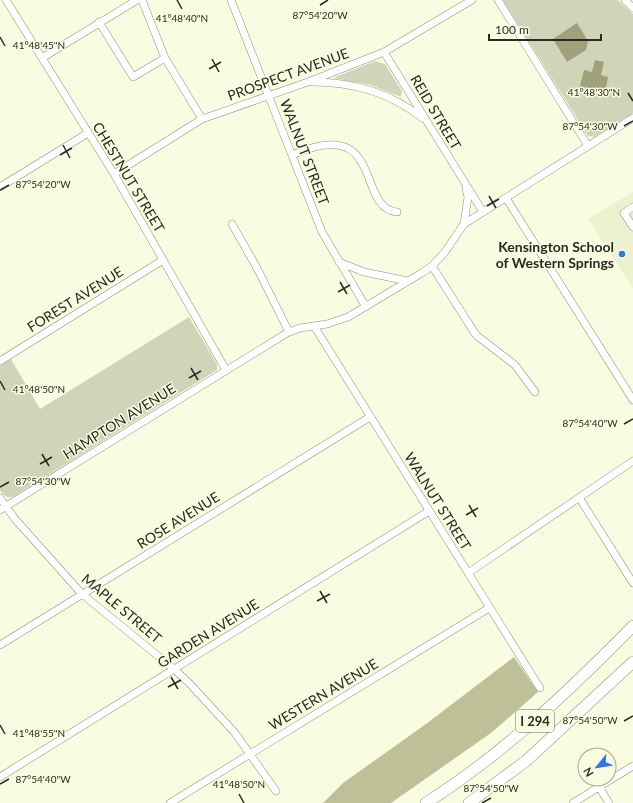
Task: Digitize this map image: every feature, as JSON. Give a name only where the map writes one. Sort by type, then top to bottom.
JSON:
[{"type":"highway","name":"I 294","points":[[426,803],[458,783],[509,743],[571,688],[633,626]]},
{"type":"highway","name":"I 294","points":[[469,803],[526,760],[633,662]]},
{"type":"street","name":"CHESTNUT STREET","points":[[6,0],[114,174],[226,370]]},
{"type":"street","points":[[42,58],[98,22],[137,0]]},
{"type":"street","points":[[142,0],[165,58],[202,119]]},
{"type":"street","name":"WALNUT STREET","points":[[231,0],[322,232],[366,307]]},
{"type":"street","name":"PROSPECT AVENUE","points":[[114,174],[202,119],[308,82],[384,52],[472,0]]},
{"type":"street","points":[[498,0],[588,146]]},
{"type":"street","points":[[625,0],[633,8]]},
{"type":"street","points":[[98,22],[134,78],[165,58]]},
{"type":"street","name":"REID STREET","points":[[384,52],[483,212]]},
{"type":"street","points":[[308,82],[330,82],[366,88],[409,108],[426,122]]},
{"type":"street","name":"HAMPTON AVENUE","points":[[3,508],[289,332],[300,328],[336,321],[366,307],[408,281],[432,266],[455,240],[464,224],[633,118]]},
{"type":"street","points":[[0,187],[88,133]]},
{"type":"street","points":[[292,155],[309,148],[326,146],[344,147],[354,152],[363,163],[380,203],[391,211],[397,212]]},
{"type":"street","name":"REID STREET","points":[[464,224],[468,197],[465,184]]},
{"type":"street","points":[[506,198],[633,400]]},
{"type":"street","points":[[633,207],[624,213],[633,227]]},
{"type":"street","points":[[232,224],[257,268],[289,332]]},
{"type":"street","name":"FOREST AVENUE","points":[[0,360],[163,260]]},
{"type":"street","points":[[339,262],[364,272],[408,281]]},
{"type":"street","points":[[432,266],[476,335],[484,343],[515,365],[535,392]]},
{"type":"street","name":"WALNUT STREET","points":[[314,326],[540,688]]},
{"type":"street","name":"ROSE AVENUE","points":[[0,645],[370,417]]},
{"type":"street","points":[[468,573],[580,499],[633,461]]},
{"type":"street","name":"MAPLE STREET","points":[[0,498],[3,508],[82,594],[174,669],[235,733],[276,791]]},
{"type":"street","points":[[580,499],[633,584]]},
{"type":"street","name":"GARDEN AVENUE","points":[[0,777],[429,512]]},
{"type":"street","name":"WESTERN AVENUE","points":[[170,803],[489,608]]},
{"type":"street","points":[[617,776],[633,766]]},
{"type":"street","points":[[573,803],[599,787],[609,803]]},
{"type":"shaded area","points":[[503,0],[618,0],[633,14],[633,113],[594,137],[588,136]]},
{"type":"shaded area","points":[[577,23],[588,41],[586,50],[567,62],[553,39]]},
{"type":"shaded area","points":[[595,60],[604,62],[601,75],[608,77],[605,92],[580,86],[584,70],[592,72]]},
{"type":"shaded area","points":[[375,61],[385,64],[402,91],[401,97],[371,85],[333,78]]},
{"type":"shaded area","name":"Kensington School of Western Springs","points":[[633,192],[633,289],[588,219]]},
{"type":"shaded area","points":[[189,317],[217,364],[217,370],[14,496],[8,497],[3,494],[0,490],[0,366],[11,359],[40,409]]},
{"type":"shaded area","points":[[514,657],[538,692],[491,733],[391,803],[323,803],[343,783],[426,724]]},
{"type":"place","name":"Kensington School of Western Springs","points":[[622,254]]}]
